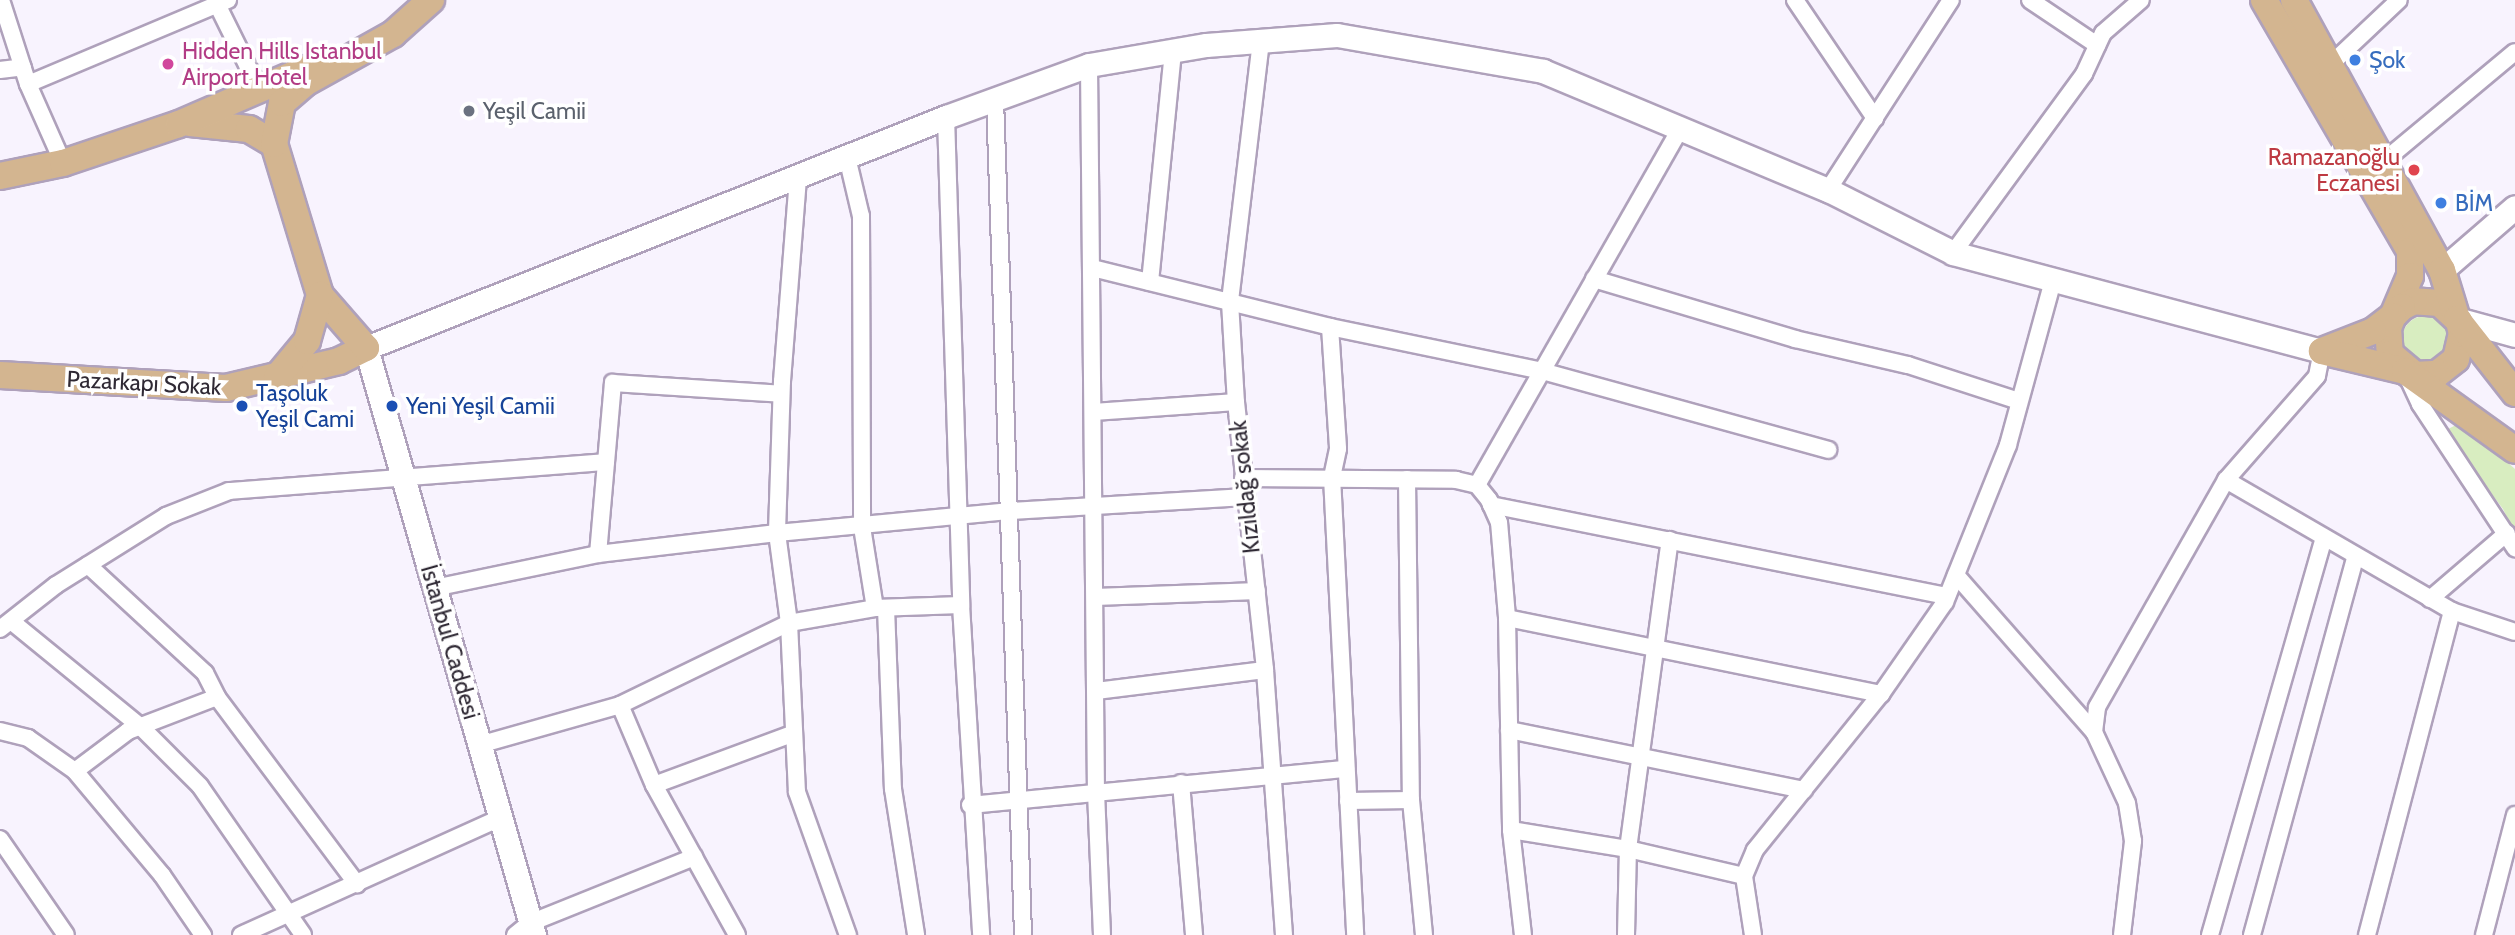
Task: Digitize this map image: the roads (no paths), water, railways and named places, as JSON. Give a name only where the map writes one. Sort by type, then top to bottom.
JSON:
[{"type":"main road","points":[[0,176],[63,163],[179,124],[260,91],[362,37],[408,0]]},
{"type":"main road","points":[[431,0],[393,34],[305,83],[282,103],[274,144],[320,295],[366,348],[946,117],[1088,65],[1173,50],[1336,35],[1543,71],[1828,190],[1952,253],[2426,376],[2448,369],[2461,347],[2457,319],[2442,270],[2294,0]]},
{"type":"main road","points":[[2264,0],[2410,251],[2410,276],[2386,341],[2390,354],[2405,370],[2515,450]]},
{"type":"main road","points":[[179,124],[207,121],[249,129],[274,144]]},
{"type":"main road","points":[[2442,270],[2515,207]]},
{"type":"main road","points":[[276,377],[307,341],[320,295]]},
{"type":"main road","points":[[2322,351],[2356,339],[2393,316],[2402,307],[2427,300],[2440,303],[2457,319],[2515,393]]},
{"type":"main road","points":[[2457,319],[2515,334]]},
{"type":"main road","name":"Pazarkapı Sokak","points":[[0,375],[197,390],[276,377],[339,361],[366,348]]},
{"type":"main road","name":"İstanbul Caddesi","points":[[366,348],[500,818],[526,931]]},
{"type":"street","points":[[1,0],[28,85],[63,163]]},
{"type":"street","points":[[1795,0],[1875,118]]},
{"type":"street","points":[[1828,190],[1951,0]]},
{"type":"street","points":[[2030,0],[2097,45]]},
{"type":"street","points":[[1952,253],[2084,74],[2103,33],[2141,0]]},
{"type":"street","points":[[2331,64],[2399,0]]},
{"type":"street","points":[[28,85],[220,2],[260,91]]},
{"type":"street","name":"Kızıldağ sokak","points":[[1261,41],[1230,302],[1236,402],[1274,774],[1284,935]]},
{"type":"street","points":[[1150,282],[1173,50]]},
{"type":"street","points":[[2384,161],[2510,56],[2515,74]]},
{"type":"street","points":[[1088,65],[1094,412],[1096,792],[1102,935]]},
{"type":"street","points":[[0,70],[23,67]]},
{"type":"street","points":[[995,99],[1012,511],[1023,935]]},
{"type":"street","points":[[946,117],[961,519],[961,605],[970,805],[981,935]]},
{"type":"street","points":[[1477,485],[1680,130]]},
{"type":"street","points":[[846,157],[862,216],[862,527],[881,608],[893,789],[916,935]]},
{"type":"street","points":[[797,178],[781,394],[777,533],[789,623],[792,734],[797,792],[848,935]]},
{"type":"street","points":[[1092,268],[1330,327],[1542,371],[1828,450]]},
{"type":"street","points":[[1594,279],[1795,339],[1909,365],[2019,401]]},
{"type":"street","points":[[1753,935],[1744,876],[1755,850],[1881,694],[1947,596],[2008,445],[2053,280]]},
{"type":"street","points":[[1330,327],[1338,449],[1332,477],[1355,935]]},
{"type":"street","points":[[2094,732],[2097,707],[2226,480],[2316,376],[2322,351]]},
{"type":"street","points":[[2405,370],[2420,404],[2515,548]]},
{"type":"street","points":[[598,554],[613,383],[781,394]]},
{"type":"street","points":[[1094,412],[1236,402]]},
{"type":"street","points":[[303,935],[200,786],[141,727],[5,625],[88,565],[166,516],[229,491],[606,461]]},
{"type":"street","points":[[1244,478],[1407,479],[1477,485]]},
{"type":"street","points":[[1407,479],[1411,800],[1424,935]]},
{"type":"street","points":[[2226,480],[2452,611],[2515,632]]},
{"type":"street","points":[[1477,485],[1499,522],[1507,618],[1511,830],[1523,935]]},
{"type":"street","points":[[434,589],[598,554],[777,533],[961,519],[1012,511],[1245,497]]},
{"type":"street","points":[[1491,505],[1947,596]]},
{"type":"street","points":[[2430,598],[2507,533]]},
{"type":"street","points":[[2210,935],[2325,538]]},
{"type":"street","points":[[1626,935],[1628,849],[1670,540]]},
{"type":"street","points":[[2252,935],[2356,556]]},
{"type":"street","points":[[88,565],[178,645],[205,673],[217,697],[357,884]]},
{"type":"street","points":[[1956,575],[2094,732],[2127,803],[2133,841],[2122,935]]},
{"type":"street","points":[[1096,597],[1257,591]]},
{"type":"street","points":[[479,745],[620,705],[789,623],[881,608],[961,605]]},
{"type":"street","points":[[2367,935],[2452,611]]},
{"type":"street","points":[[1507,618],[1881,694]]},
{"type":"street","points":[[1096,691],[1265,670]]},
{"type":"street","points":[[75,771],[128,731],[217,697]]},
{"type":"street","points":[[620,705],[654,785],[737,935]]},
{"type":"street","points":[[1509,730],[1804,790]]},
{"type":"street","points":[[0,731],[28,738],[75,771],[162,875],[203,935]]},
{"type":"street","points":[[654,785],[792,734]]},
{"type":"street","points":[[970,805],[1346,769]]},
{"type":"street","points":[[1181,783],[1194,935]]},
{"type":"street","points":[[1348,801],[1411,800]]},
{"type":"street","points":[[2484,935],[2515,815]]},
{"type":"street","points":[[241,935],[289,916],[500,818]]},
{"type":"street","points":[[1511,830],[1628,849],[1744,876]]},
{"type":"street","points":[[0,839],[66,935]]},
{"type":"street","points":[[526,931],[694,857]]},
{"type":"place","name":"Şok","points":[[2355,60]]},
{"type":"place","name":"Hidden Hills Istanbul Airport Hotel","points":[[168,64]]},
{"type":"place","name":"Yeşil Camii","points":[[469,111]]},
{"type":"place","name":"Ramazanoğlu Eczanesi","points":[[2414,170]]},
{"type":"place","name":"BİM","points":[[2441,203]]},
{"type":"place","name":"Taşoluk Yeşil Cami","points":[[242,406]]},
{"type":"place","name":"Yeni Yeşil Camii","points":[[392,406]]}]
